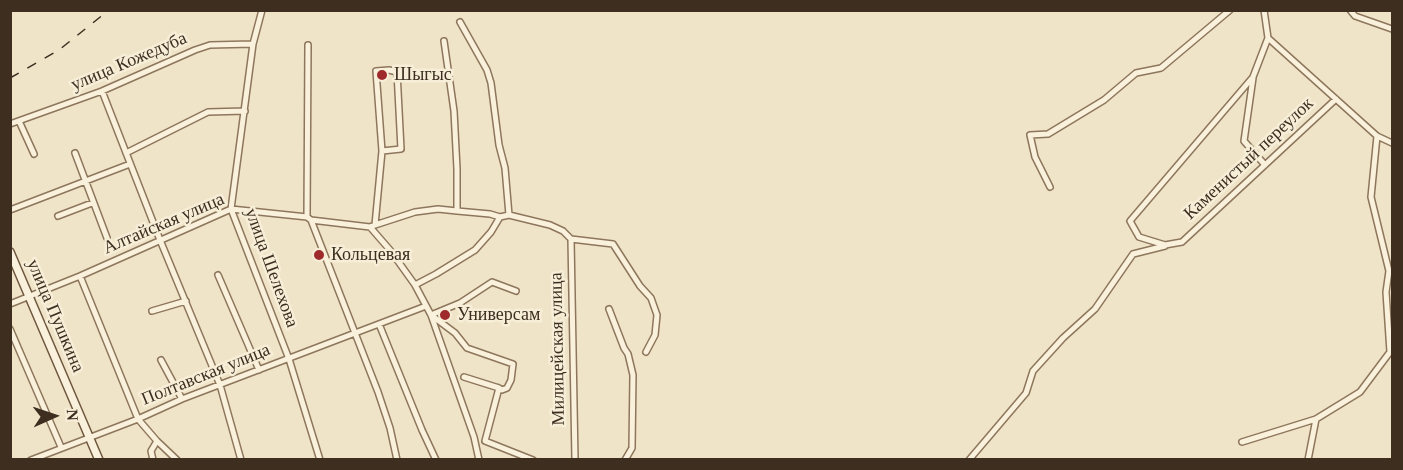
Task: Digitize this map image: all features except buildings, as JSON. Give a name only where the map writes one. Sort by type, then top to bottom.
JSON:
[{"type":"street","name":"улица Шелехова","points":[[262,10],[253,44],[231,209],[289,359],[320,459]]},
{"type":"street","points":[[1050,187],[1035,157],[1030,135],[1048,134],[1104,100],[1136,73],[1161,68],[1230,10]]},
{"type":"street","points":[[1264,10],[1268,38],[1253,77],[1244,141],[1265,165]]},
{"type":"street","points":[[1350,10],[1355,16],[1392,29]]},
{"type":"street","points":[[460,22],[487,70],[491,83],[497,135],[506,168],[509,215]]},
{"type":"street","points":[[1268,38],[1377,136],[1392,143]]},
{"type":"street","points":[[444,41],[454,111],[457,169],[456,211]]},
{"type":"street","name":"улица Кожедуба","points":[[10,124],[102,91],[210,45],[253,44]]},
{"type":"street","points":[[308,45],[309,219],[378,392],[398,459]]},
{"type":"street","points":[[382,151],[401,149],[397,72],[389,70],[376,71],[382,151],[373,226],[415,285],[431,315],[474,437],[479,459]]},
{"type":"street","points":[[1165,246],[1139,237],[1130,221],[1253,77]]},
{"type":"street","points":[[102,91],[220,385],[241,459]]},
{"type":"street","name":"Каменистый переулок","points":[[1165,246],[1182,242],[1336,99]]},
{"type":"street","points":[[126,153],[208,112],[245,111]]},
{"type":"street","points":[[19,121],[34,154]]},
{"type":"street","points":[[1242,442],[1316,419],[1360,392],[1390,352],[1386,292],[1391,274],[1371,197],[1377,136]]},
{"type":"street","points":[[75,153],[107,238]]},
{"type":"street","points":[[10,210],[130,164]]},
{"type":"street","points":[[58,216],[92,203]]},
{"type":"street","name":"Алтайская улица","points":[[10,304],[80,276],[231,209],[373,226]]},
{"type":"street","points":[[373,226],[415,212],[438,209],[500,217],[509,215],[550,225],[563,231],[571,239],[614,244],[640,286],[651,298],[657,315],[655,334],[646,352]]},
{"type":"street","points":[[415,285],[475,250],[491,232],[500,217]]},
{"type":"street","name":"Милицейская улица","points":[[571,239],[575,459]]},
{"type":"street","points":[[969,459],[1026,393],[1033,371],[1063,338],[1095,309],[1133,254],[1165,246]]},
{"type":"street","name":"улица Пушкина","points":[[10,252],[99,459]]},
{"type":"street","points":[[218,275],[259,370]]},
{"type":"street","points":[[80,276],[138,419],[177,459]]},
{"type":"street","points":[[431,315],[460,303],[492,282],[516,291]]},
{"type":"street","points":[[152,311],[186,301]]},
{"type":"street","name":"Полтавская улица","points":[[31,459],[426,306]]},
{"type":"street","points":[[609,309],[628,354],[633,375],[632,448],[625,459]]},
{"type":"street","points":[[431,315],[455,333],[467,348],[513,364],[511,380],[507,388],[502,390],[464,377]]},
{"type":"street","points":[[379,324],[436,459]]},
{"type":"street","points":[[10,329],[61,447]]},
{"type":"street","points":[[161,360],[182,399]]},
{"type":"street","points":[[499,388],[485,441],[533,459]]},
{"type":"street","points":[[1308,459],[1316,419]]},
{"type":"street","points":[[153,459],[151,451],[157,441]]},
{"type":"railway","points":[[10,78],[59,50],[109,10]]},
{"type":"place","name":"Шыгыс","points":[[382,75]]},
{"type":"place","name":"Кольцевая","points":[[319,255]]},
{"type":"place","name":"Универсам","points":[[445,315]]}]
